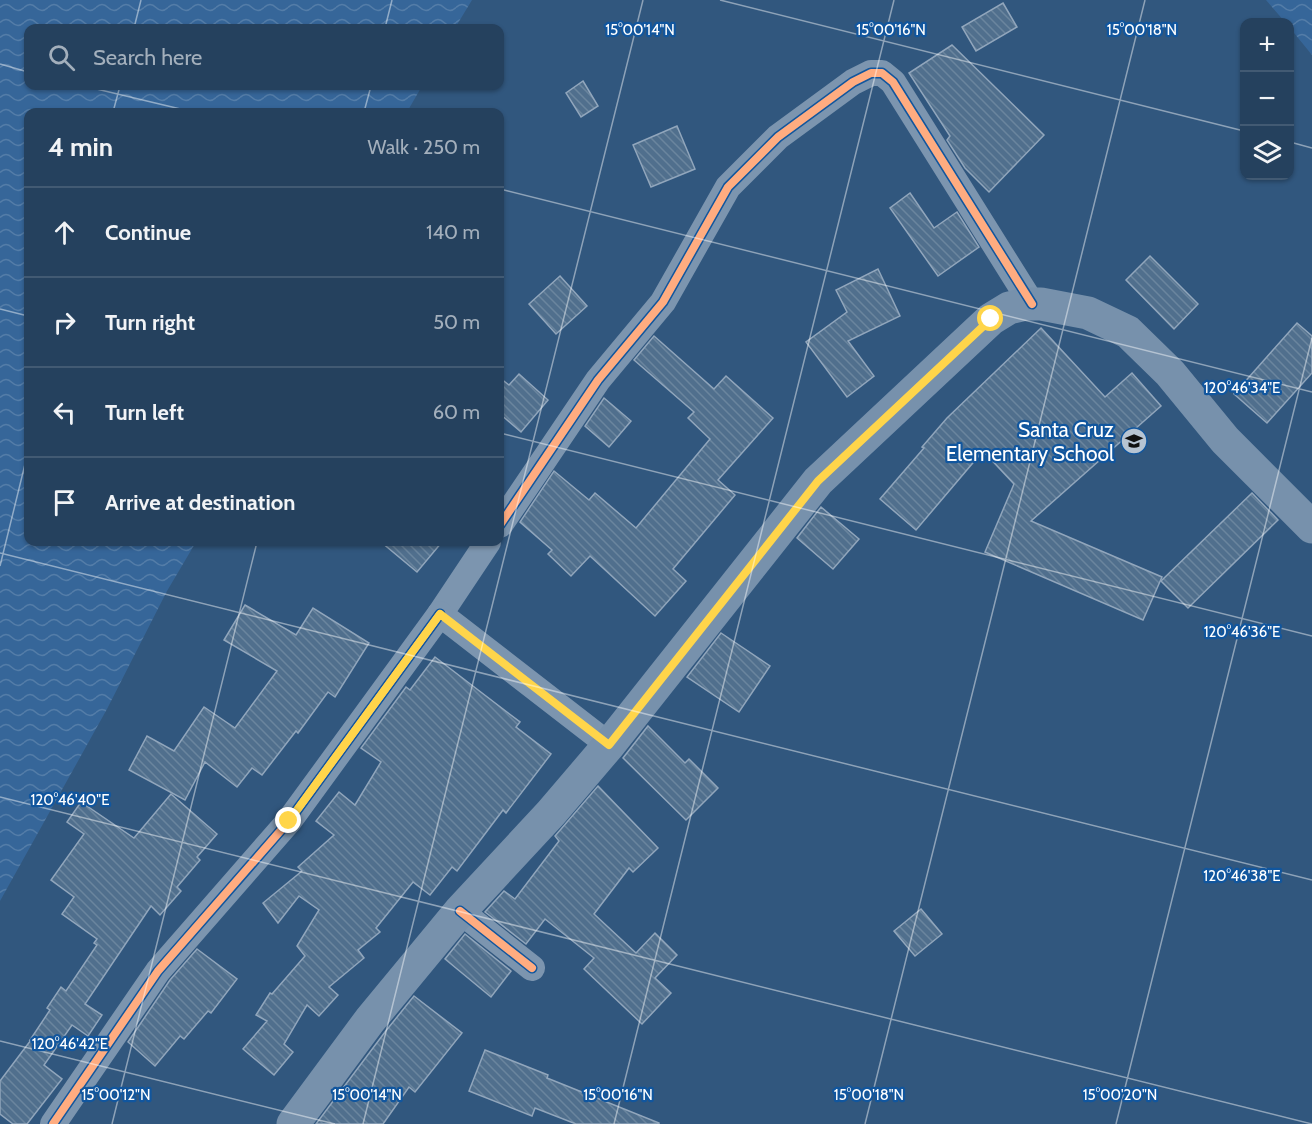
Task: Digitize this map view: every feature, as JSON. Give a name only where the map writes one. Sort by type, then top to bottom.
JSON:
[{"type":"main road","points":[[293,1124],[370,1020],[460,911],[551,813],[609,745],[818,481],[991,319],[1009,308],[1041,304],[1088,313],[1128,332],[1170,373],[1225,440],[1312,526]]},
{"type":"street","points":[[504,519],[598,381],[663,302],[728,187],[778,137],[853,82],[871,74],[882,74],[893,82],[1032,304]]},
{"type":"street","points":[[53,1124],[158,971],[289,821],[440,614],[485,546]]},
{"type":"street","points":[[440,614],[609,745]]},
{"type":"street","points":[[460,911],[532,968]]},
{"type":"water","points":[[0,0],[472,0],[457,24],[24,24],[24,90],[420,90],[409,108],[24,108],[24,546],[194,546],[167,591],[107,709],[0,901]]},
{"type":"water","points":[[1266,0],[1312,0],[1312,55],[1294,33],[1294,18],[1282,18]]},
{"type":"building","points":[[1003,3],[1017,27],[976,51],[962,27]]},
{"type":"building","points":[[952,45],[1044,135],[989,192],[965,168],[947,140],[950,136],[909,73]]},
{"type":"building","points":[[583,81],[598,106],[581,117],[566,93]]},
{"type":"building","points":[[677,126],[695,169],[651,187],[633,145]]},
{"type":"building","points":[[910,193],[934,228],[957,212],[979,247],[938,276],[890,208]]},
{"type":"building","points":[[1150,256],[1198,304],[1174,329],[1126,280]]},
{"type":"building","points":[[878,269],[900,316],[848,341],[874,376],[847,397],[806,342],[847,312],[836,290]]},
{"type":"building","points":[[560,276],[587,306],[556,334],[529,304]]},
{"type":"building","points":[[1297,323],[1312,336],[1312,373],[1267,423],[1234,394]]},
{"type":"building","points":[[1041,328],[1105,397],[1132,373],[1161,406],[1031,521],[1162,577],[1143,620],[985,552],[1014,484],[983,451],[916,530],[880,499],[947,418]]},
{"type":"building","points":[[654,336],[714,389],[726,376],[773,418],[718,480],[735,495],[673,569],[686,581],[655,616],[590,556],[571,576],[548,554],[552,550],[520,522],[554,471],[589,500],[595,493],[636,528],[710,439],[688,418],[694,412],[634,360]]},
{"type":"building","points":[[519,374],[548,400],[521,432],[504,417],[504,381],[509,385]]},
{"type":"building","points":[[604,398],[631,421],[609,447],[585,426]]},
{"type":"building","points":[[1252,493],[1278,520],[1188,608],[1161,581]]},
{"type":"building","points":[[821,507],[859,539],[833,569],[797,538]]},
{"type":"building","points":[[386,546],[439,546],[417,572]]},
{"type":"building","points":[[245,605],[296,635],[313,608],[369,643],[335,697],[328,692],[298,733],[296,731],[262,775],[252,768],[237,787],[205,762],[185,800],[129,770],[147,736],[174,751],[204,707],[235,728],[277,671],[224,640]]},
{"type":"building","points":[[721,633],[770,666],[739,712],[687,677]]},
{"type":"building","points":[[435,657],[520,722],[516,727],[551,754],[506,813],[503,810],[457,871],[452,867],[430,895],[413,882],[376,928],[380,932],[358,950],[364,958],[329,987],[338,995],[319,1016],[307,1005],[284,1044],[293,1052],[274,1075],[243,1049],[267,1021],[256,1015],[270,993],[272,994],[305,956],[297,946],[319,910],[299,896],[278,923],[263,903],[302,871],[298,867],[334,835],[316,821],[339,792],[355,805],[381,762],[361,748],[406,687],[410,690]]},
{"type":"building","points":[[648,726],[685,763],[689,759],[718,788],[686,820],[623,758]]},
{"type":"building","points":[[598,786],[658,848],[633,872],[629,868],[594,914],[636,953],[655,933],[677,955],[655,978],[671,993],[642,1024],[584,969],[594,958],[545,919],[526,944],[485,912],[504,891],[515,899],[559,841],[555,836]]},
{"type":"building","points":[[171,794],[217,834],[197,857],[200,860],[177,887],[181,891],[160,915],[151,906],[85,1004],[102,1015],[88,1036],[72,1025],[44,1065],[62,1079],[27,1124],[13,1124],[0,1114],[0,1081],[31,1040],[50,1010],[47,1008],[61,987],[66,991],[97,945],[94,943],[97,939],[62,914],[74,897],[51,880],[84,834],[67,822],[81,802],[134,838]]},
{"type":"building","points":[[921,909],[942,934],[915,956],[894,931]]},
{"type":"building","points":[[465,934],[511,971],[491,997],[445,959]]},
{"type":"building","points":[[197,949],[237,979],[211,1013],[208,1011],[184,1039],[180,1036],[155,1066],[128,1042],[170,980]]},
{"type":"building","points":[[414,996],[462,1033],[415,1092],[409,1087],[383,1124],[316,1124],[385,1032]]},
{"type":"building","points":[[485,1050],[659,1124],[576,1124],[535,1108],[532,1116],[469,1091]]},
{"type":"cycle path","points":[[504,519],[598,380],[663,302],[728,187],[778,137],[853,82],[871,73],[882,73],[893,82],[1032,304]]},
{"type":"cycle path","points":[[53,1124],[158,971],[289,821],[440,614]]},
{"type":"cycle path","points":[[460,911],[532,968]]},
{"type":"place","name":"Santa Cruz Elementary School","points":[[1134,441]]},
{"type":"route","points":[[289,821],[440,614],[609,745],[818,481],[991,319]]}]
